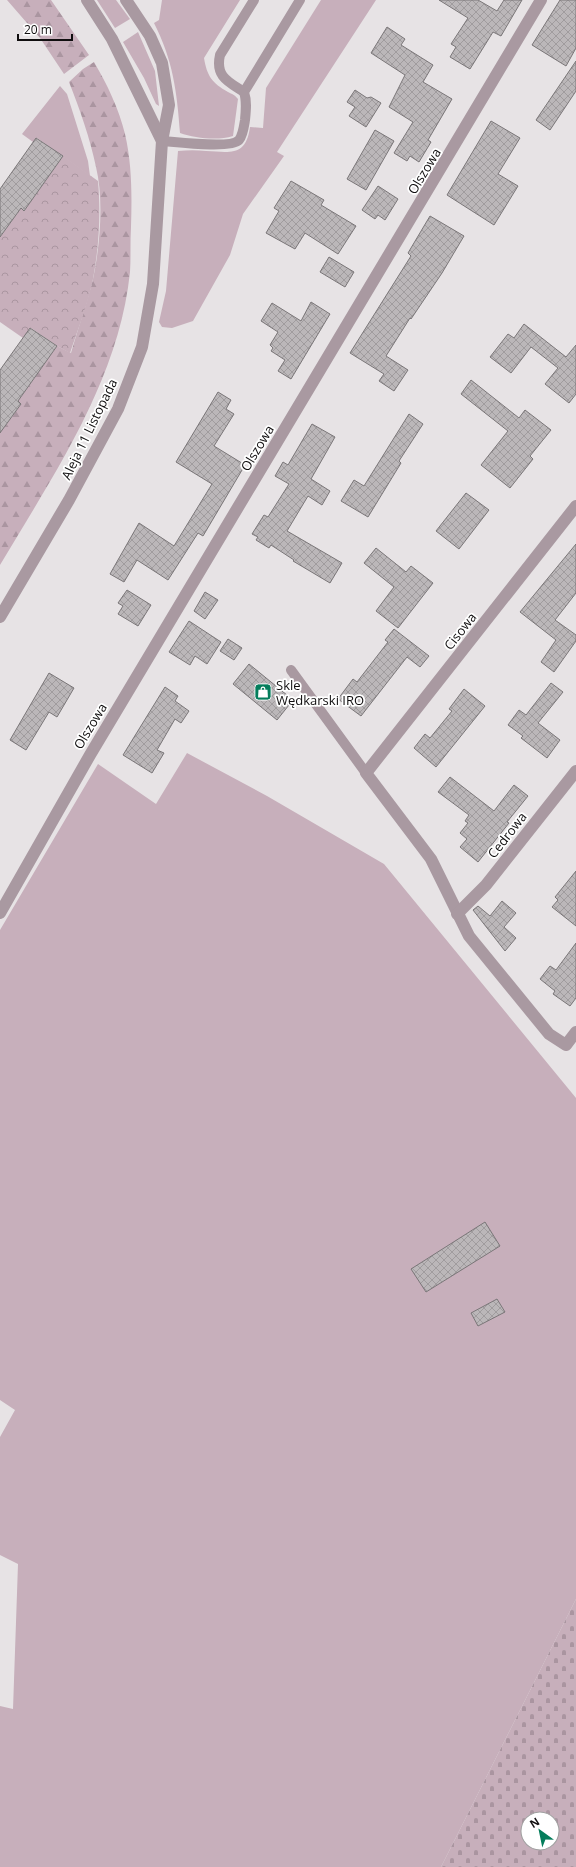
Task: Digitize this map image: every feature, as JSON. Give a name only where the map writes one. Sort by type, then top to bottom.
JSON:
[{"type":"street","name":"Aleja 11 Listopada","points":[[87,0],[112,39],[162,141]]},
{"type":"street","name":"Aleja 11 Listopada","points":[[0,617],[70,500],[118,409],[142,347],[154,284],[162,141],[169,105],[162,64],[150,36],[134,6],[126,0]]},
{"type":"street","name":"Olszowa","points":[[0,913],[90,754],[541,0]]},
{"type":"street","name":"Cisowa","points":[[366,773],[576,506]]},
{"type":"street","name":"Cedrowa","points":[[457,914],[486,885],[576,771]]},
{"type":"street","points":[[366,773],[431,859],[469,936],[549,1034],[566,1045],[576,1032]]},
{"type":"lane","points":[[162,141],[197,144],[234,144],[242,134],[246,98],[244,92],[223,77],[218,63],[220,55],[254,0]]},
{"type":"lane","points":[[244,92],[300,0]]},
{"type":"lane","points":[[291,670],[366,773]]},
{"type":"green space","points":[[7,0],[51,0],[89,55],[64,74],[40,38]]},
{"type":"green space","points":[[97,0],[116,0],[130,19],[115,28]]},
{"type":"green space","points":[[162,0],[240,0],[204,58],[207,70],[214,82],[238,99],[233,136],[227,138],[206,138],[180,133],[170,63],[154,23],[159,20]]},
{"type":"green space","points":[[321,0],[376,0],[277,152],[284,156],[243,214],[230,255],[193,321],[172,328],[162,327],[159,322],[166,291],[178,151],[236,151],[245,144],[250,127],[263,128],[266,88]]},
{"type":"green space","points":[[138,32],[155,71],[159,106],[156,104],[144,78],[123,42]]},
{"type":"green space","points":[[94,62],[116,106],[125,134],[129,157],[131,192],[130,272],[123,312],[113,351],[81,425],[42,496],[0,565],[0,433],[21,404],[18,401],[57,346],[71,353],[93,279],[99,238],[100,194],[94,156],[69,82],[83,69]]},
{"type":"green space","points":[[60,86],[67,94],[88,161],[90,176],[37,138],[33,142],[22,134]]},
{"type":"green space","points":[[63,156],[98,181],[99,205],[97,255],[93,279],[86,307],[70,353],[31,328],[23,338],[0,322],[0,237],[21,208],[24,211]]},
{"type":"green space","points":[[187,753],[267,796],[384,864],[576,1098],[576,1599],[441,1867],[0,1867],[0,1706],[13,1709],[18,1564],[0,1555],[0,1437],[15,1410],[0,1400],[0,930],[98,764],[156,804]]},
{"type":"green space","points":[[576,1599],[576,1867],[441,1867]]},
{"type":"building","points":[[439,0],[478,0],[497,11],[504,0],[522,0],[501,36],[493,32],[470,69],[450,57],[456,47],[451,44],[468,18]]},
{"type":"building","points":[[560,0],[576,0],[576,48],[566,66],[532,45]]},
{"type":"building","points":[[387,27],[405,39],[401,45],[433,65],[423,82],[452,99],[428,140],[431,142],[419,162],[410,156],[407,161],[394,153],[413,122],[389,107],[405,75],[371,53]]},
{"type":"building","points":[[576,61],[576,91],[550,130],[536,120]]},
{"type":"building","points":[[355,90],[367,98],[371,97],[381,103],[366,127],[349,116],[355,107],[347,102]]},
{"type":"building","points":[[491,121],[520,138],[498,174],[518,186],[494,225],[447,195]]},
{"type":"building","points":[[375,130],[394,141],[366,190],[347,179]]},
{"type":"building","points":[[36,138],[63,156],[24,211],[21,208],[0,237],[0,189]]},
{"type":"building","points":[[291,181],[324,200],[321,205],[356,226],[338,254],[305,233],[295,249],[266,233],[279,211],[274,208]]},
{"type":"building","points":[[378,186],[398,199],[385,220],[378,215],[375,219],[362,210]]},
{"type":"building","points":[[430,216],[464,236],[442,273],[411,319],[410,318],[386,356],[408,370],[394,391],[379,381],[384,374],[350,353],[411,256],[408,253]]},
{"type":"building","points":[[329,257],[354,272],[345,287],[320,272]]},
{"type":"building","points":[[311,302],[330,314],[291,379],[278,371],[285,360],[271,351],[273,348],[270,345],[278,332],[261,321],[272,303],[301,321]]},
{"type":"building","points":[[524,324],[566,357],[576,345],[576,394],[569,403],[545,384],[558,368],[531,347],[511,373],[490,357],[508,334],[514,338]]},
{"type":"building","points":[[30,328],[57,346],[18,401],[21,404],[0,433],[0,370]]},
{"type":"building","points":[[471,380],[519,418],[525,410],[551,430],[530,456],[533,459],[510,488],[481,465],[508,431],[461,394]]},
{"type":"building","points":[[218,392],[231,400],[226,409],[234,414],[214,446],[245,465],[203,536],[198,533],[168,580],[137,560],[124,582],[110,574],[139,523],[174,546],[212,484],[176,462]]},
{"type":"building","points":[[409,414],[423,424],[399,461],[401,463],[368,517],[341,501],[354,480],[364,486]]},
{"type":"building","points":[[312,424],[335,437],[311,479],[330,491],[322,505],[308,496],[287,531],[342,563],[330,583],[293,561],[294,560],[271,545],[269,548],[256,540],[258,537],[252,534],[264,515],[268,517],[289,484],[275,476],[283,462],[288,465]]},
{"type":"building","points":[[466,493],[489,510],[459,549],[436,531]]},
{"type":"building","points":[[576,544],[576,593],[555,620],[576,635],[576,641],[554,672],[541,662],[556,640],[520,612]]},
{"type":"building","points":[[376,548],[406,572],[411,566],[433,583],[398,628],[376,611],[394,587],[364,563]]},
{"type":"building","points":[[127,590],[151,605],[138,626],[118,614],[123,606],[118,603]]},
{"type":"building","points":[[205,592],[218,600],[205,619],[194,611]]},
{"type":"building","points":[[189,621],[221,642],[207,664],[195,656],[190,665],[169,652]]},
{"type":"building","points":[[394,629],[429,656],[420,667],[407,657],[361,716],[338,699],[353,679],[357,682],[388,642],[385,640]]},
{"type":"building","points":[[228,639],[242,648],[234,660],[220,651]]},
{"type":"building","name":"Skle Wędkarski IRO","points":[[249,664],[293,700],[277,720],[233,684]]},
{"type":"building","points":[[49,673],[74,688],[57,717],[49,712],[26,750],[10,740]]},
{"type":"building","points":[[551,683],[563,692],[538,723],[560,740],[547,758],[521,738],[523,736],[508,725],[519,710],[526,715]]},
{"type":"building","points":[[165,687],[178,696],[175,701],[189,711],[181,723],[175,719],[157,750],[164,753],[152,773],[123,755]]},
{"type":"building","points":[[464,689],[485,706],[436,767],[414,748],[425,734],[430,738],[452,711],[449,709]]},
{"type":"building","points":[[450,777],[494,811],[514,785],[528,796],[478,862],[460,847],[467,839],[460,833],[468,823],[465,821],[469,815],[438,792]]},
{"type":"building","points":[[576,871],[576,926],[552,907],[558,900],[555,897]]},
{"type":"building","points":[[502,901],[516,913],[504,927],[516,938],[505,951],[473,910],[478,906],[490,916]]},
{"type":"building","points":[[576,943],[576,998],[570,1006],[553,994],[555,991],[540,979],[550,966],[556,970]]},
{"type":"building","points":[[485,1222],[500,1246],[426,1292],[411,1269]]},
{"type":"building","points":[[497,1299],[505,1312],[478,1326],[471,1313]]},
{"type":"place","name":"Skle Wędkarski IRO","points":[[263,692]]}]
